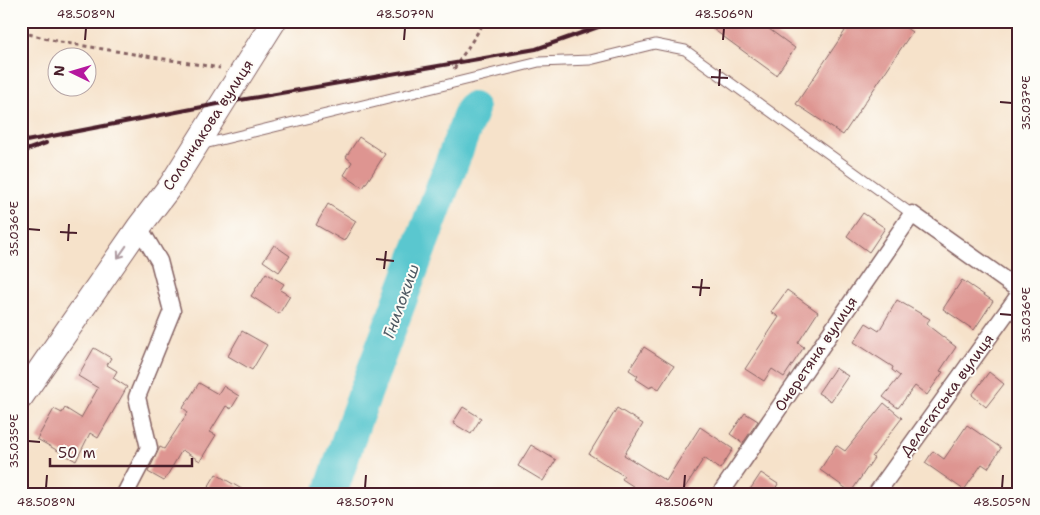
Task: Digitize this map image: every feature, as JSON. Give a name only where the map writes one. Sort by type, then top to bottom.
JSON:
[{"type":"main road","name":"Солончакова вулиця","points":[[21,397],[139,227],[171,185],[274,21]]},
{"type":"street","points":[[912,214],[1019,290]]},
{"type":"street","name":"Очеретяна вулиця","points":[[720,494],[912,214]]},
{"type":"street","points":[[125,494],[149,448],[137,397],[172,311],[159,262],[139,227]]},
{"type":"street","name":"Делегатська вулиця","points":[[876,494],[1019,295]]},
{"type":"lane","points":[[196,146],[539,62],[590,60],[655,44],[685,50],[912,214]]},
{"type":"path","points":[[441,87],[485,21]]},
{"type":"path","points":[[21,32],[60,42],[243,71]]},
{"type":"building","points":[[702,21],[758,21],[795,48],[776,75]]},
{"type":"building","points":[[831,21],[896,21],[912,32],[843,135],[796,104],[845,31]]},
{"type":"building","points":[[359,137],[385,154],[363,188],[344,175],[352,162],[346,157]]},
{"type":"building","points":[[328,204],[356,221],[344,241],[316,225]]},
{"type":"building","points":[[863,213],[885,228],[869,252],[847,236]]},
{"type":"building","points":[[274,245],[290,256],[279,272],[263,261]]},
{"type":"building","points":[[266,273],[284,284],[280,290],[290,296],[279,314],[251,296]]},
{"type":"building","points":[[962,280],[993,301],[974,330],[943,309]]},
{"type":"building","points":[[787,290],[818,312],[798,343],[804,347],[784,377],[772,369],[764,381],[745,369],[779,317],[771,312]]},
{"type":"building","points":[[897,300],[930,319],[926,324],[956,347],[940,371],[943,372],[927,395],[915,386],[898,408],[883,397],[900,376],[892,370],[893,367],[854,342],[866,323],[879,331]]},
{"type":"building","points":[[242,331],[267,345],[252,370],[228,356]]},
{"type":"building","points":[[644,347],[674,366],[659,389],[652,385],[650,388],[636,379],[638,376],[629,370]]},
{"type":"building","points":[[94,348],[111,358],[107,365],[117,371],[113,378],[127,387],[98,438],[90,433],[76,461],[37,439],[54,409],[62,413],[65,408],[81,418],[98,388],[78,376]]},
{"type":"building","points":[[835,368],[848,376],[831,401],[818,393]]},
{"type":"building","points":[[989,372],[1004,384],[986,407],[972,395]]},
{"type":"building","points":[[199,383],[218,394],[223,386],[239,396],[231,409],[226,406],[210,432],[216,435],[200,461],[182,450],[164,481],[148,472],[160,447],[164,449],[188,412],[183,408]]},
{"type":"building","points":[[884,403],[902,418],[872,457],[874,458],[851,492],[820,470],[836,445],[845,451]]},
{"type":"building","points":[[463,407],[481,418],[471,434],[453,423]]},
{"type":"building","points":[[617,408],[643,424],[624,455],[666,481],[700,427],[733,449],[720,469],[704,458],[682,492],[685,494],[645,494],[622,479],[624,476],[589,454]]},
{"type":"building","points":[[745,413],[758,421],[743,443],[730,434]]},
{"type":"building","points":[[967,425],[1001,448],[988,468],[982,464],[964,490],[925,463],[933,451],[944,459]]},
{"type":"building","points":[[531,445],[556,460],[543,481],[518,466]]},
{"type":"building","points":[[761,473],[778,484],[772,494],[747,494]]},
{"type":"building","points":[[216,474],[250,494],[204,494]]},
{"type":"waterway","name":"Гнилокиш","points":[[330,494],[355,420],[472,109]]},
{"type":"railway","points":[[21,142],[223,103],[536,49],[615,21]]},
{"type":"railway","points":[[21,152],[46,143]]}]
